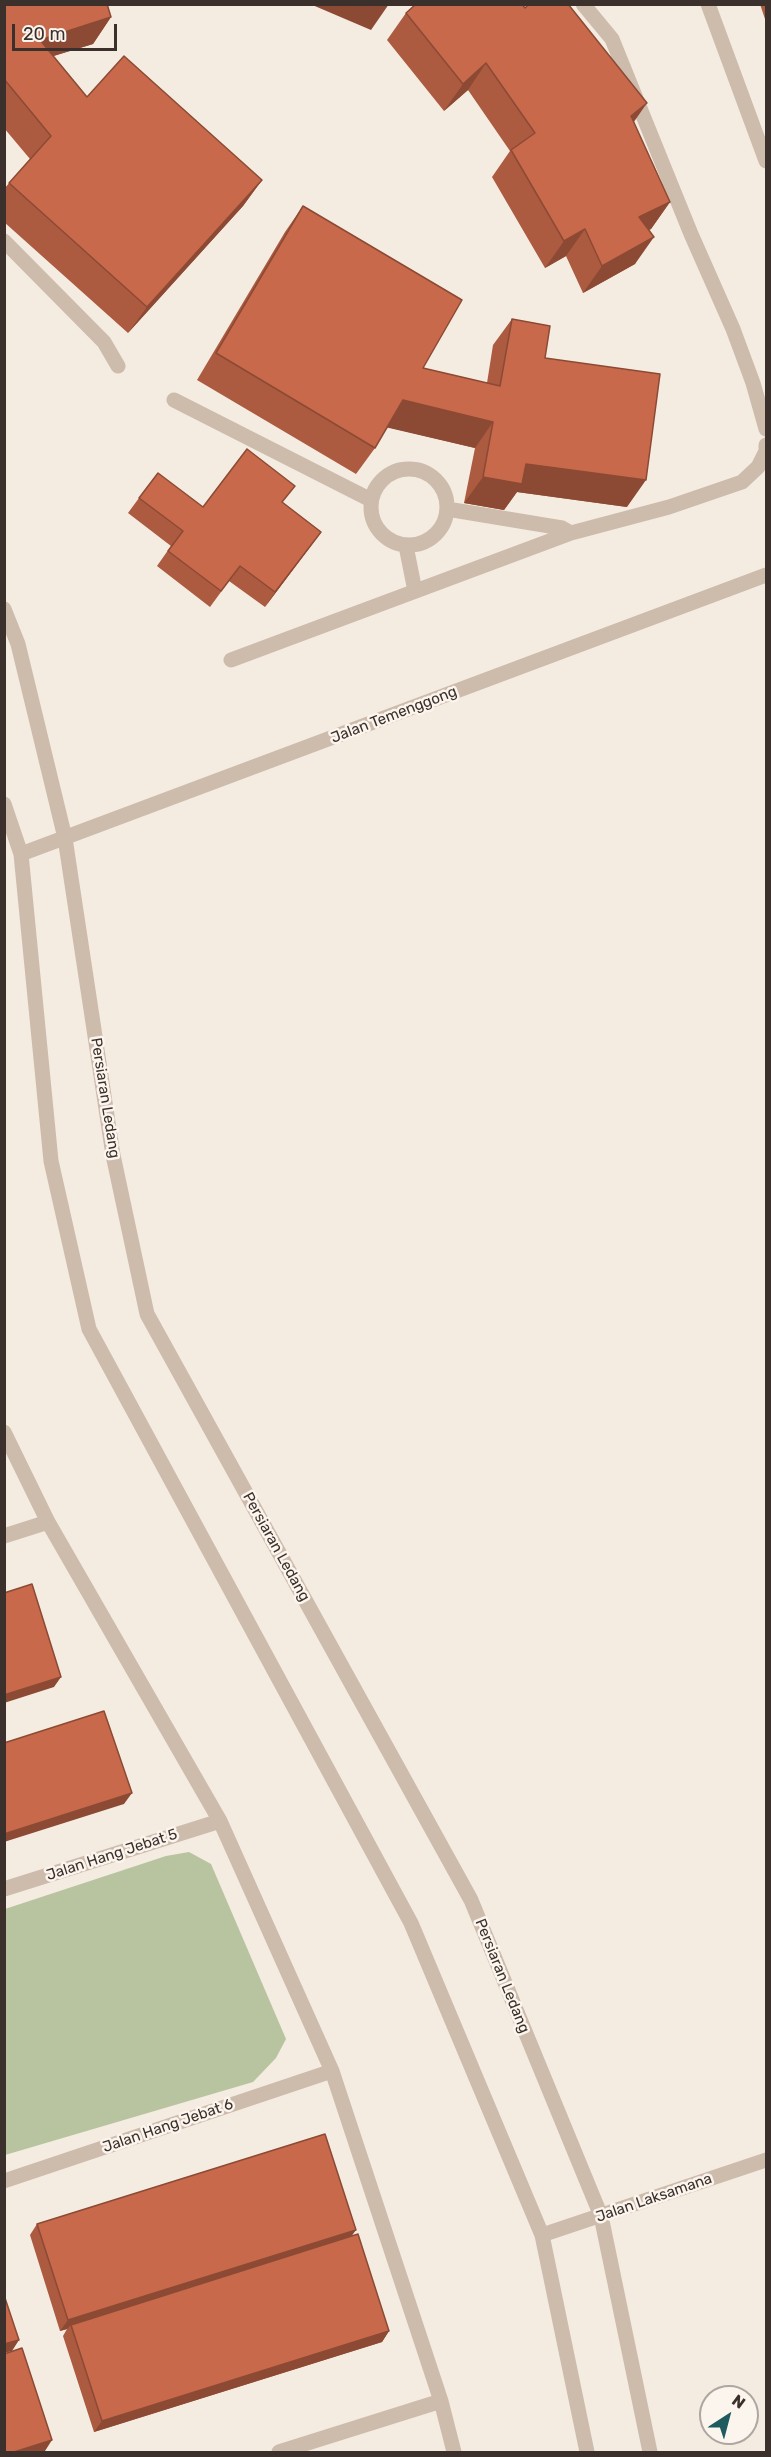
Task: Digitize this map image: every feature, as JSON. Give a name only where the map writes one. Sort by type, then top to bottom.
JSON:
[{"type":"street","points":[[583,4],[612,39],[691,234],[733,328],[753,383],[766,429]]},
{"type":"street","points":[[708,4],[766,161]]},
{"type":"street","points":[[4,241],[104,342],[118,366]]},
{"type":"street","points":[[174,400],[371,500]]},
{"type":"street","points":[[231,660],[571,533],[669,507],[742,482],[758,467],[766,452],[766,445]]},
{"type":"street","points":[[406,469],[419,470],[440,484],[446,496],[445,521],[430,540],[418,545],[406,546],[393,543],[382,536],[374,525],[370,512],[371,500],[375,488],[383,478],[406,469]]},
{"type":"street","points":[[447,509],[562,528],[571,533]]},
{"type":"street","points":[[406,546],[415,591]]},
{"type":"street","name":"Jalan Temenggong","points":[[21,854],[766,575]]},
{"type":"street","name":"Persiaran Ledang","points":[[4,609],[18,644],[65,838],[113,1155],[147,1314],[471,1900],[601,2216],[650,2452]]},
{"type":"street","points":[[4,804],[21,854],[51,1161],[89,1329],[411,1923],[542,2235],[587,2452]]},
{"type":"street","points":[[4,1432],[48,1522],[220,1821],[332,2071],[441,2401],[454,2452]]},
{"type":"street","points":[[4,1536],[48,1522]]},
{"type":"street","name":"Jalan Hang Jebat 5","points":[[4,1889],[220,1821]]},
{"type":"street","name":"Jalan Hang Jebat 6","points":[[4,2181],[332,2071]]},
{"type":"street","name":"Jalan Laksamana","points":[[542,2235],[766,2160]]},
{"type":"street","points":[[279,2452],[441,2401]]},
{"type":"green space","points":[[189,1852],[211,1864],[286,2039],[276,2058],[253,2082],[5,2155],[5,1909],[166,1856]]},
{"type":"building","points":[[4,4],[107,4],[111,17],[40,40],[87,97],[124,56],[262,180],[147,307],[9,183],[51,136],[4,79]]},
{"type":"building","points":[[416,4],[522,4],[525,8],[529,4],[568,4],[647,103],[631,116],[670,202],[639,217],[654,237],[602,266],[585,229],[564,241],[511,150],[535,133],[486,63],[463,84],[406,13]]},
{"type":"building","points":[[303,206],[462,300],[423,368],[500,386],[512,319],[550,326],[545,358],[660,374],[646,480],[526,464],[522,484],[483,477],[493,422],[403,400],[375,448],[216,353]]},
{"type":"building","points":[[247,449],[295,486],[282,502],[321,532],[275,592],[240,566],[221,591],[168,551],[183,531],[139,498],[158,473],[203,507]]},
{"type":"building","points":[[32,1584],[61,1677],[4,1695],[4,1593]]},
{"type":"building","points":[[104,1711],[132,1793],[4,1834],[4,1743]]},
{"type":"building","points":[[325,2134],[356,2230],[68,2320],[37,2224]]},
{"type":"building","points":[[358,2234],[389,2331],[102,2421],[71,2325]]},
{"type":"building","points":[[4,2295],[19,2340],[4,2344]]},
{"type":"building","points":[[22,2348],[52,2440],[14,2452],[4,2452],[4,2354]]}]
